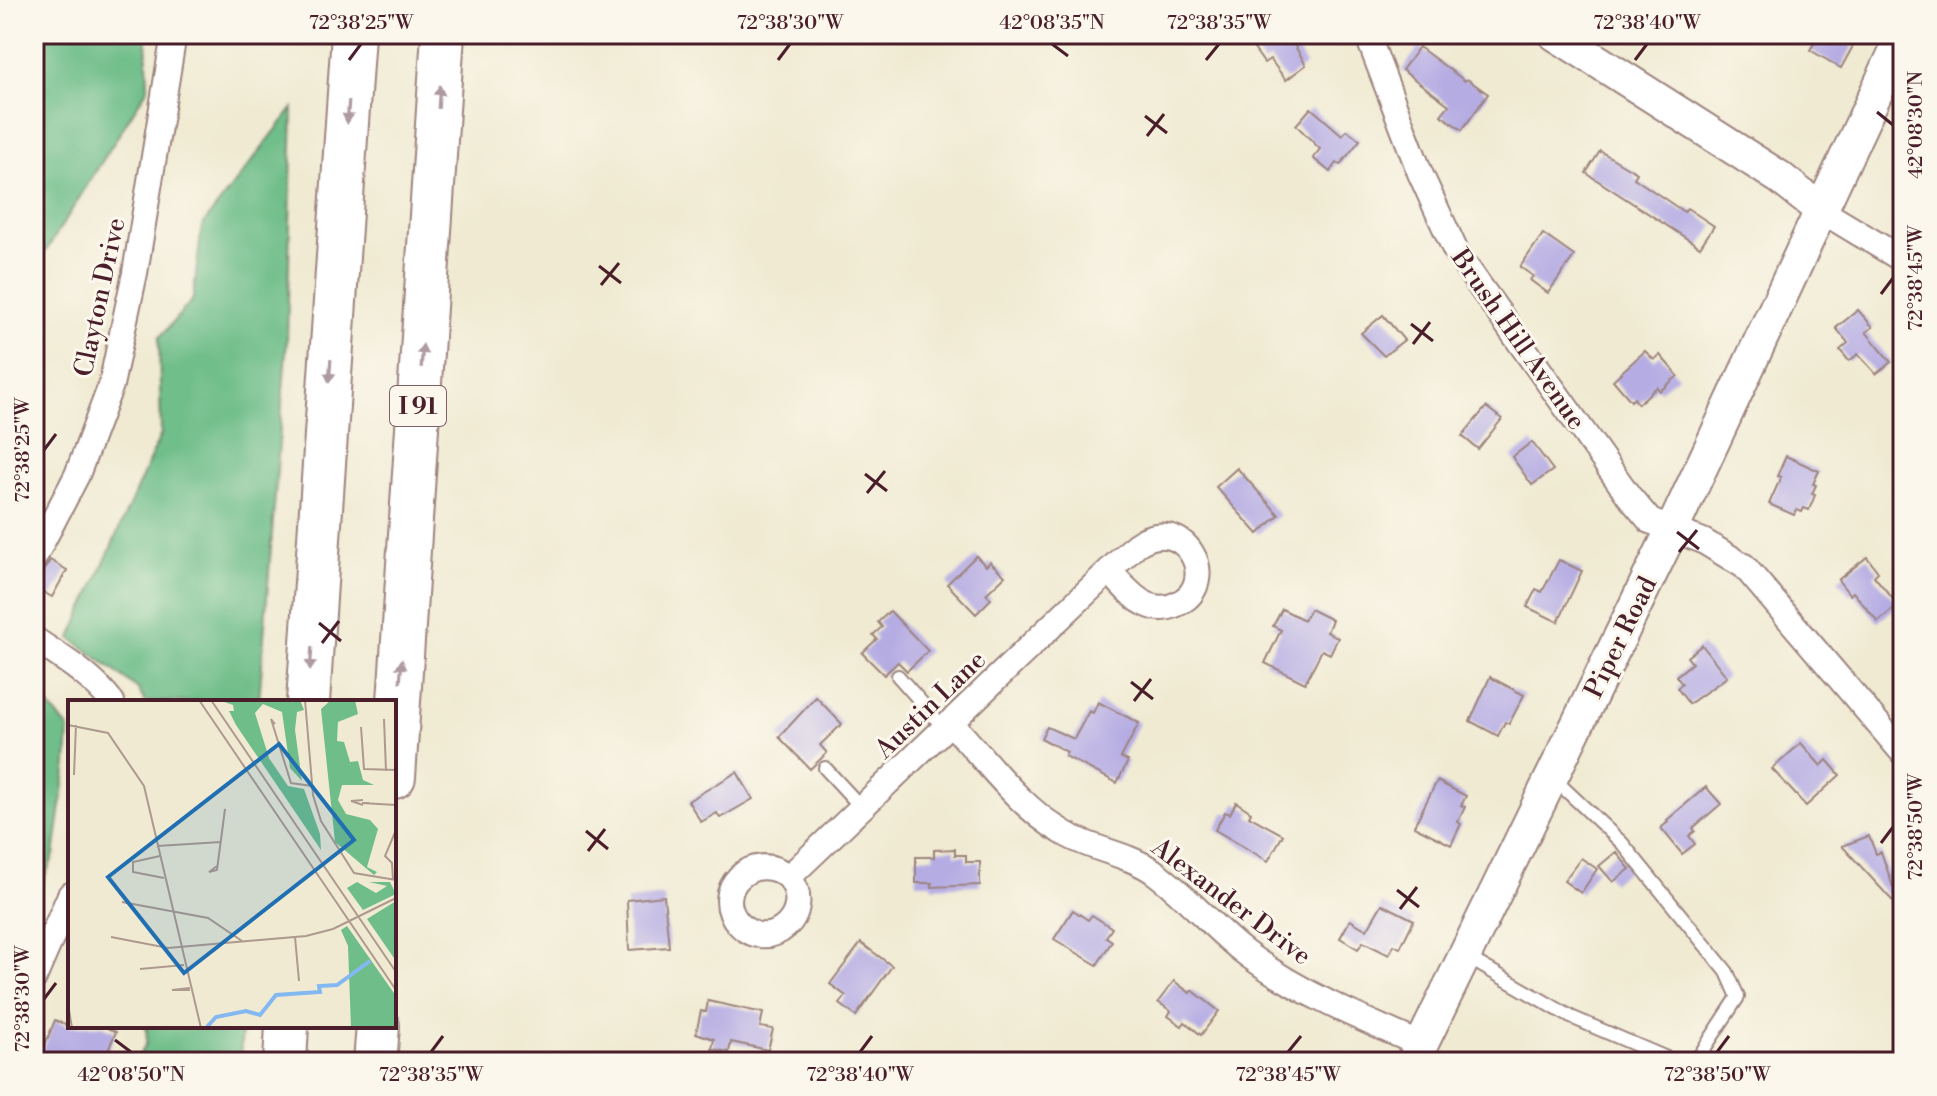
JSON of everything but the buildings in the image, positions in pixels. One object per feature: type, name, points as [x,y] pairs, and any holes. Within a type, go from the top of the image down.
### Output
[{"type":"highway","points":[[308,700],[353,34]]},
{"type":"highway","name":"I 91","points":[[396,747],[443,34]]},
{"type":"highway","points":[[285,1062],[287,1028]]},
{"type":"highway","points":[[375,1062],[378,1028]]},
{"type":"street","name":"Clayton Drive","points":[[34,558],[77,475],[111,385],[135,273],[174,34]]},
{"type":"street","name":"Brush Hill Avenue","points":[[1367,34],[1420,173],[1457,254],[1629,496],[1650,521],[1703,541],[1744,566],[1903,753]]},
{"type":"street","points":[[1555,34],[1779,177],[1822,211],[1903,260]]},
{"type":"street","name":"Piper Road","points":[[1418,1054],[1900,50]]},
{"type":"street","name":"Austin Lane","points":[[789,877],[1109,571]]},
{"type":"street","points":[[34,639],[76,667],[110,700]]},
{"type":"street","name":"Alexander Drive","points":[[948,726],[1022,800],[1061,832],[1151,870],[1265,967],[1418,1054]]},
{"type":"street","points":[[34,978],[68,900]]},
{"type":"lane","points":[[898,676],[948,726]]},
{"type":"lane","points":[[825,768],[862,808]]},
{"type":"lane","points":[[1552,777],[1622,843],[1727,972],[1738,997],[1696,1061],[1691,1062]]},
{"type":"lane","points":[[1465,956],[1571,1017],[1676,1062]]},
{"type":"green space","points":[[34,34],[146,34],[148,88],[34,270]]},
{"type":"green space","points":[[293,108],[287,339],[259,700],[144,700],[138,689],[71,638],[161,434],[159,338],[193,299],[202,226]]},
{"type":"green space","points":[[40,696],[68,728],[68,746],[54,855],[34,903],[34,711]]},
{"type":"green space","points":[[146,1028],[242,1028],[240,1062],[136,1062],[147,1042]]}]
